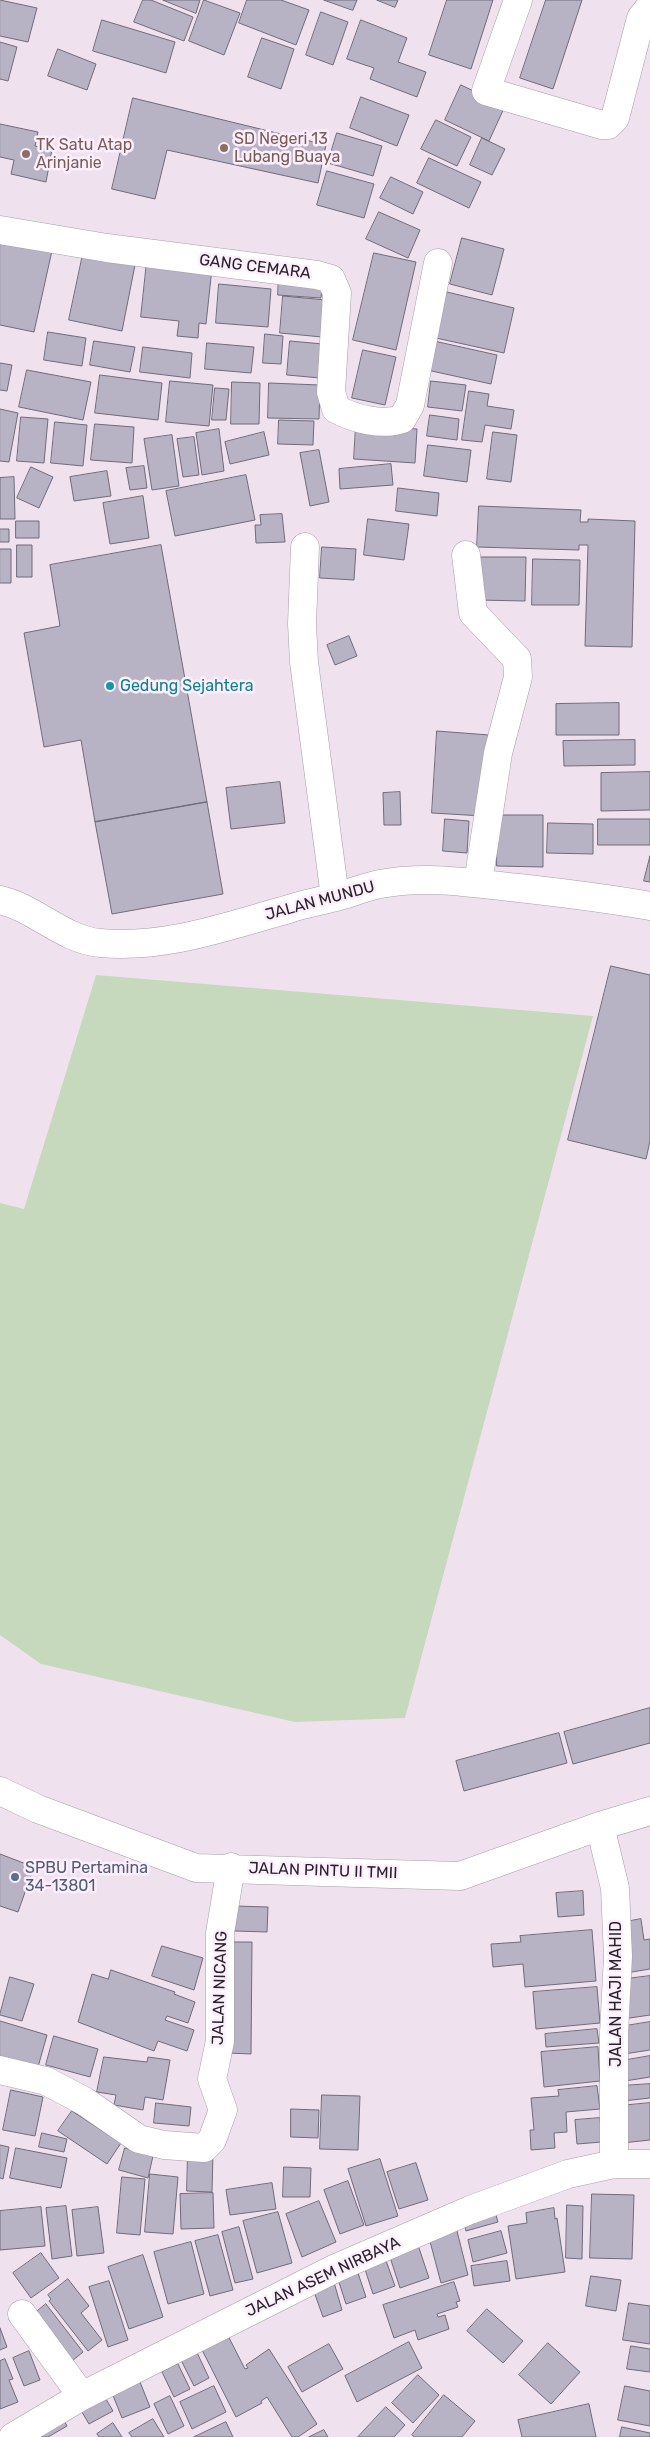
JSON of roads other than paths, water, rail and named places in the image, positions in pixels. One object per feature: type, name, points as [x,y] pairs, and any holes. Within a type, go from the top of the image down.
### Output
[{"type":"street","points":[[518,0],[486,91],[602,125],[608,125],[615,118],[641,18],[650,7]]},
{"type":"street","name":"GANG CEMARA","points":[[0,230],[107,248],[317,275],[331,279],[337,293],[331,392],[336,409],[347,414],[389,423],[402,419],[410,405],[438,263]]},
{"type":"street","points":[[305,548],[302,624],[304,662],[335,898]]},
{"type":"street","points":[[466,555],[473,613],[517,659],[519,666],[518,677],[498,753],[478,883]]},
{"type":"street","name":"JALAN MUNDU","points":[[0,900],[19,906],[85,940],[99,943],[138,944],[178,939],[232,927],[378,885],[409,880],[444,880],[478,883],[606,898],[650,906]]},
{"type":"street","name":"JALAN PINTU II TMII","points":[[0,1791],[38,1809],[196,1868],[460,1876],[650,1810]]},
{"type":"street","name":"JALAN HAJI MAHID","points":[[600,1826],[615,1888],[618,1946],[614,2033],[614,2164]]},
{"type":"street","name":"JALAN NICANG","points":[[0,2070],[46,2081],[84,2101],[139,2139],[164,2145],[204,2148],[212,2140],[223,2110],[212,2079],[220,2041],[220,1933],[231,1868]]},
{"type":"street","name":"JALAN ASEM NIRBAYA","points":[[14,2437],[82,2396],[336,2268],[470,2210],[568,2174],[614,2164],[650,2164]]},
{"type":"street","points":[[22,2314],[82,2396]]},
{"type":"place","name":"SD Negeri 13 Lubang Buaya","points":[[224,148]]},
{"type":"place","name":"TK Satu Atap Arinjanie","points":[[26,154]]},
{"type":"place","name":"Gedung Sejahtera","points":[[110,686]]},
{"type":"place","name":"SPBU Pertamina 34-13801","points":[[15,1877]]}]
